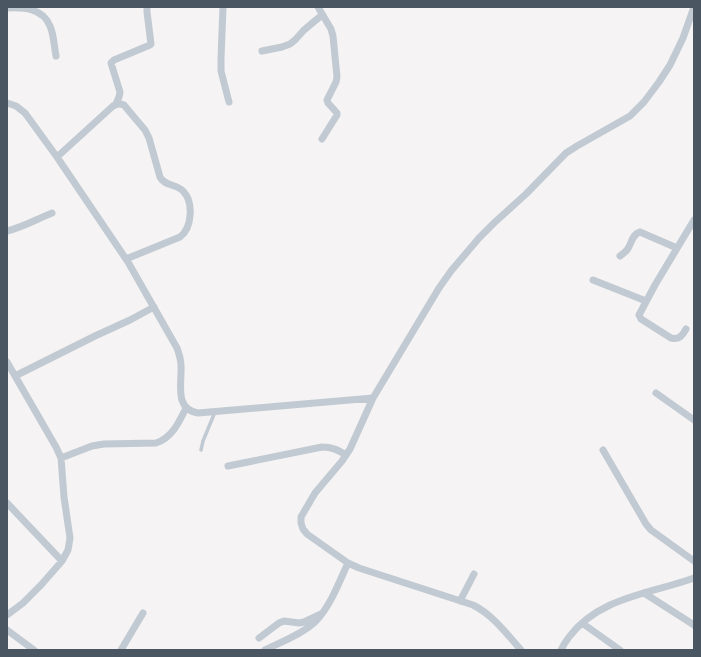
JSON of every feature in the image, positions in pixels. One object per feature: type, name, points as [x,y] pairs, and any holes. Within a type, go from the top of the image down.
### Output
[{"type":"street","points":[[57,157],[116,104],[120,92],[112,64],[114,60],[151,44],[147,7]]},
{"type":"street","points":[[223,7],[221,71],[229,102]]},
{"type":"street","points":[[318,7],[331,29],[333,36],[337,77],[327,100],[337,113],[337,116],[322,139]]},
{"type":"street","points":[[521,650],[499,625],[483,610],[473,605],[359,568],[348,563],[307,534],[303,529],[301,517],[315,493],[350,449],[373,398],[439,288],[451,271],[495,222],[526,194],[566,153],[630,116],[644,102],[670,65],[683,38],[694,7]]},
{"type":"street","points":[[7,8],[27,8],[43,16],[50,25],[56,56]]},
{"type":"street","points":[[262,51],[290,44],[322,15]]},
{"type":"street","points":[[7,103],[16,106],[25,113],[57,157],[126,259],[177,348],[181,366],[182,402],[190,412],[215,412],[373,398]]},
{"type":"street","points":[[116,104],[124,105],[144,130],[149,138],[160,177],[164,182],[176,186],[184,192],[188,200],[190,211],[190,220],[184,234],[126,259]]},
{"type":"street","points":[[7,231],[26,225],[52,213]]},
{"type":"street","points":[[686,329],[679,338],[671,338],[641,319],[639,315],[694,220]]},
{"type":"street","points":[[620,256],[626,251],[634,236],[638,232],[677,248]]},
{"type":"street","points":[[593,280],[646,301]]},
{"type":"street","points":[[15,376],[154,307]]},
{"type":"street","points":[[7,362],[61,458],[64,497],[70,538],[68,550],[62,561],[42,585],[23,603],[7,615]]},
{"type":"street","points":[[656,393],[694,420]]},
{"type":"street","points":[[61,458],[92,446],[162,441],[175,428],[186,408]]},
{"type":"street","points":[[228,466],[322,447],[330,447],[346,455]]},
{"type":"street","points":[[603,450],[646,524],[651,530],[694,561]]},
{"type":"street","points":[[7,503],[62,561]]},
{"type":"street","points":[[265,650],[308,627],[316,621],[323,613],[333,595],[348,563]]},
{"type":"street","points":[[460,601],[474,574]]},
{"type":"street","points":[[561,650],[568,637],[592,614],[626,598],[694,578]]},
{"type":"street","points":[[644,592],[694,625]]},
{"type":"street","points":[[121,650],[143,613]]},
{"type":"street","points":[[259,638],[284,621],[299,623],[304,622],[323,613]]},
{"type":"street","points":[[582,623],[620,650]]},
{"type":"street","points":[[7,630],[34,650]]},
{"type":"lane","points":[[201,450],[203,441],[215,412]]}]
